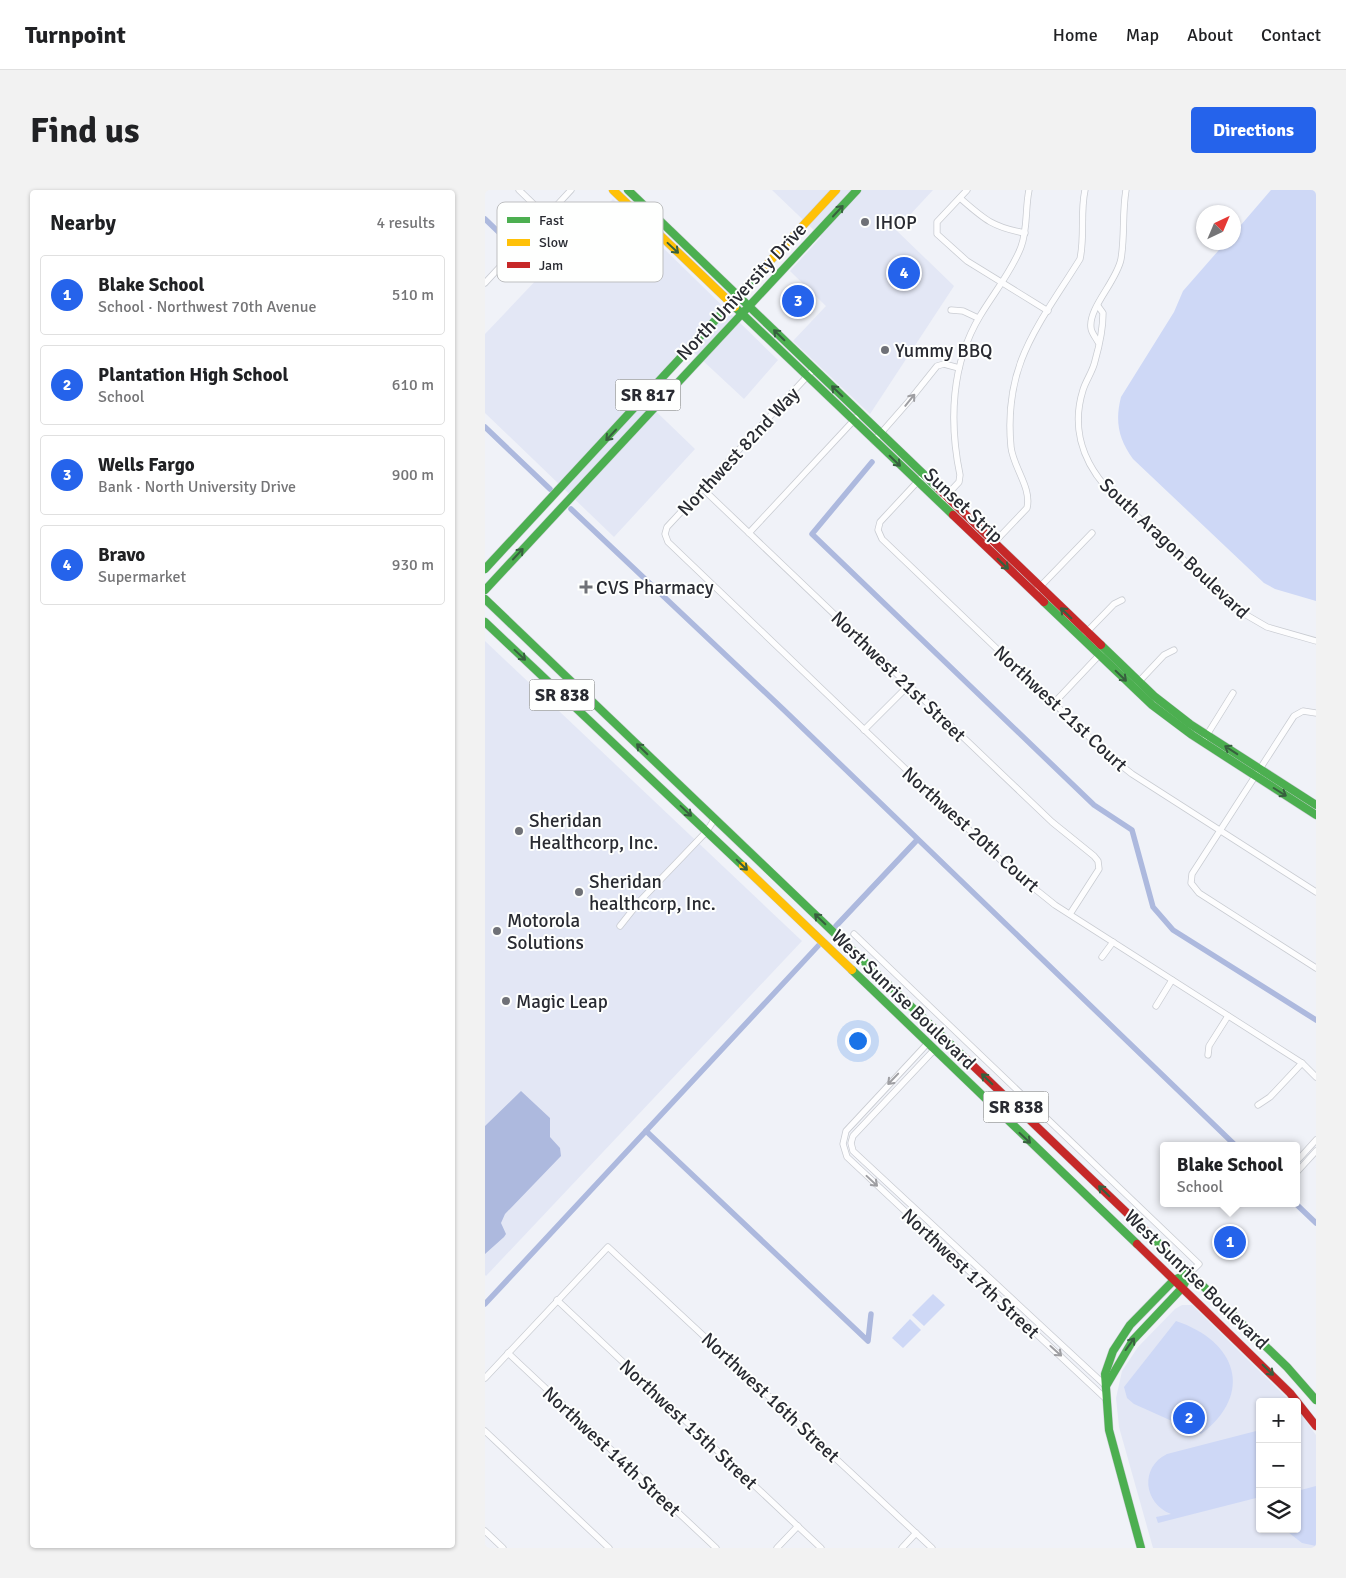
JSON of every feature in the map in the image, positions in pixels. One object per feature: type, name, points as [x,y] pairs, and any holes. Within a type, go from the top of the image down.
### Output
[{"type":"main road","name":"Sunset Strip","points":[[613,190],[626,202]]},
{"type":"main road","name":"Sunset Strip","points":[[628,190],[641,202]]},
{"type":"main road","name":"North University Drive","points":[[485,569],[836,190]]},
{"type":"main road","name":"North University Drive","points":[[485,590],[856,191]]},
{"type":"main road","name":"Sunset Strip","points":[[663,223],[881,433],[991,546],[1136,685],[1256,777],[1316,815]]},
{"type":"main road","name":"Sunset Strip","points":[[663,238],[939,504],[991,546]]},
{"type":"main road","name":"West Sunrise Boulevard","points":[[485,599],[1190,1273],[1287,1368],[1316,1400]]},
{"type":"main road","name":"West Sunrise Boulevard","points":[[485,622],[707,831],[1277,1378],[1316,1426]]},
{"type":"main road","name":"Sunset Strip","points":[[1205,738],[1260,769],[1316,805]]},
{"type":"main road","points":[[914,1031],[939,1034]]},
{"type":"main road","points":[[1141,1548],[1109,1430],[1105,1398],[1105,1374],[1113,1350],[1123,1333],[1174,1280],[1190,1273]]},
{"type":"main road","points":[[1105,1386],[1133,1340],[1183,1288],[1190,1273]]},
{"type":"street","points":[[519,190],[531,202]]},
{"type":"street","points":[[560,202],[571,190]]},
{"type":"street","points":[[967,190],[937,222],[937,234],[967,261],[1048,311]]},
{"type":"street","points":[[939,504],[959,482],[960,475],[953,421],[959,368],[978,318],[1021,248],[1025,233],[1029,190]]},
{"type":"street","points":[[991,546],[1027,508],[1029,501],[1011,450],[1009,426],[1011,393],[1019,362],[1080,259],[1083,246],[1082,204],[1085,190]]},
{"type":"street","points":[[1098,342],[1091,326],[1093,311],[1098,306],[1116,275],[1121,262],[1123,207],[1126,190]]},
{"type":"street","points":[[960,198],[980,216],[1000,228],[1025,233]]},
{"type":"street","points":[[486,281],[497,269]]},
{"type":"street","points":[[1091,326],[1103,325],[1103,312],[1098,306]]},
{"type":"street","points":[[951,310],[963,311],[978,318]]},
{"type":"street","name":"South Aragon Boulevard","points":[[1103,325],[1095,362],[1083,390],[1079,412],[1083,452],[1094,473],[1105,486],[1237,609],[1267,627],[1316,640]]},
{"type":"street","points":[[874,441],[937,366],[944,364],[959,368]]},
{"type":"street","name":"Northwest 82nd Way","points":[[665,534],[667,527],[814,369]]},
{"type":"street","points":[[749,533],[860,413]]},
{"type":"street","points":[[917,482],[923,475]]},
{"type":"street","name":"Northwest 21st Court","points":[[917,482],[880,522],[878,530],[882,539],[1108,755],[1126,769],[1316,892]]},
{"type":"street","name":"Northwest 21st Street","points":[[703,489],[1052,822],[1098,861],[1099,869],[1070,914]]},
{"type":"street","points":[[1037,590],[1093,533]]},
{"type":"street","name":"Northwest 20th Court","points":[[665,534],[668,542],[1009,868],[1070,914],[1301,1063],[1316,1076]]},
{"type":"street","points":[[1084,635],[1114,604],[1122,600]]},
{"type":"street","points":[[1136,685],[1164,655],[1174,650]]},
{"type":"street","points":[[1054,703],[1102,652]]},
{"type":"street","points":[[864,730],[909,686]]},
{"type":"street","points":[[1205,738],[1233,693]]},
{"type":"street","points":[[1316,713],[1303,711],[1294,716],[1192,874],[1191,882],[1199,893],[1316,968]]},
{"type":"street","points":[[620,926],[639,902],[707,831],[715,818]]},
{"type":"street","points":[[854,934],[1199,1264],[1190,1273]]},
{"type":"street","points":[[1102,957],[1113,942]]},
{"type":"street","points":[[1156,1006],[1172,980]]},
{"type":"street","points":[[1208,1055],[1209,1046],[1228,1016]]},
{"type":"street","points":[[939,1034],[951,1027]]},
{"type":"street","name":"Northwest 17th Street","points":[[927,1044],[846,1131],[843,1144],[847,1157],[1105,1398]]},
{"type":"street","name":"Northwest 17th Street","points":[[934,1050],[853,1136],[851,1143],[853,1151],[1105,1386]]},
{"type":"street","points":[[1258,1105],[1270,1097],[1301,1063]]},
{"type":"street","points":[[1300,1158],[1316,1140]]},
{"type":"street","points":[[1300,1169],[1316,1151]]},
{"type":"street","points":[[1305,1152],[1316,1164]]},
{"type":"street","name":"Northwest 16th Street","points":[[557,1300],[608,1247],[932,1548]]},
{"type":"street","points":[[485,1378],[557,1300]]},
{"type":"street","name":"Northwest 15th Street","points":[[557,1300],[821,1548]]},
{"type":"street","name":"Northwest 14th Street","points":[[508,1353],[716,1548]]},
{"type":"street","points":[[485,1431],[609,1548]]},
{"type":"street","points":[[777,1548],[798,1526]]},
{"type":"street","points":[[485,1531],[503,1548]]},
{"type":"street","points":[[902,1548],[916,1533]]},
{"type":"shaded area","points":[[772,190],[933,190],[896,230],[954,286],[870,414],[793,341],[826,306],[790,271],[821,237]]},
{"type":"shaded area","points":[[1271,190],[1316,190],[1316,601],[1275,589],[1264,583],[1133,459],[1124,444],[1119,429],[1118,414],[1121,397],[1174,312],[1183,291],[1219,250],[1241,250],[1241,225]]},
{"type":"shaded area","points":[[663,248],[778,360],[744,399],[686,345],[640,396],[695,449],[614,537],[485,413],[485,334],[534,282],[663,282]]},
{"type":"shaded area","points":[[485,641],[802,941],[486,1276],[485,1275]]},
{"type":"shaded area","points":[[521,1091],[550,1118],[550,1137],[560,1148],[561,1156],[505,1214],[501,1223],[506,1234],[485,1254],[485,1126]]},
{"type":"shaded area","points":[[933,1294],[945,1305],[924,1326],[912,1315]]},
{"type":"shaded area","points":[[1182,1305],[1192,1305],[1287,1398],[1256,1398],[1256,1533],[1301,1533],[1301,1414],[1316,1435],[1316,1548],[1153,1548],[1119,1427],[1116,1398],[1122,1371],[1138,1347],[1175,1309]]},
{"type":"shaded area","points":[[910,1319],[921,1330],[903,1348],[892,1338]]},
{"type":"shaded area","points":[[1176,1321],[1197,1330],[1213,1341],[1225,1355],[1231,1370],[1233,1386],[1228,1402],[1218,1418],[1201,1434],[1134,1404],[1127,1398],[1124,1387]]},
{"type":"shaded area","points":[[1256,1431],[1256,1498],[1158,1523],[1156,1517],[1171,1514],[1162,1509],[1150,1494],[1149,1476],[1152,1467],[1167,1454]]},
{"type":"shaded area","points":[[1316,1486],[1316,1546],[1302,1543],[1289,1533],[1301,1533],[1301,1490]]},
{"type":"waterway","points":[[485,219],[497,230]]},
{"type":"waterway","points":[[485,427],[550,489]]},
{"type":"waterway","points":[[872,462],[812,534],[1094,805],[1132,830],[1153,907],[1173,930],[1316,1020]]},
{"type":"waterway","points":[[571,509],[785,711],[1232,1142]]},
{"type":"waterway","points":[[836,926],[917,840]]},
{"type":"waterway","points":[[485,1304],[818,946]]},
{"type":"waterway","points":[[646,1131],[868,1341],[871,1314]]},
{"type":"waterway","points":[[1299,1207],[1316,1223]]},
{"type":"traffic: fast","points":[[628,190],[640,202]]},
{"type":"traffic: fast","points":[[485,590],[857,190]]},
{"type":"traffic: fast","points":[[663,224],[939,489]]},
{"type":"traffic: fast","points":[[485,569],[758,274]]},
{"type":"traffic: fast","points":[[735,307],[953,515]]},
{"type":"traffic: fast","points":[[485,599],[965,1058]]},
{"type":"traffic: fast","points":[[1044,602],[1152,705],[1192,735],[1316,815]]},
{"type":"traffic: fast","points":[[485,622],[743,866]]},
{"type":"traffic: fast","points":[[1101,645],[1154,696],[1190,724],[1316,805]]},
{"type":"traffic: fast","points":[[852,970],[1137,1244]]},
{"type":"traffic: fast","points":[[1150,1235],[1287,1367],[1316,1400]]},
{"type":"traffic: fast","points":[[1106,1386],[1133,1340],[1182,1288],[1190,1273]]},
{"type":"traffic: fast","points":[[1141,1548],[1109,1430],[1105,1374],[1113,1351],[1130,1325],[1174,1280],[1190,1273]]},
{"type":"traffic: slow","points":[[613,190],[626,202]]},
{"type":"traffic: slow","points":[[758,274],[836,190]]},
{"type":"traffic: slow","points":[[663,238],[735,307]]},
{"type":"traffic: slow","points":[[743,866],[852,970]]},
{"type":"traffic: jam","points":[[939,489],[1101,645]]},
{"type":"traffic: jam","points":[[953,515],[1044,602]]},
{"type":"traffic: jam","points":[[965,1058],[1150,1235]]},
{"type":"traffic: jam","points":[[1137,1244],[1290,1393],[1316,1426]]},
{"type":"place","name":"IHOP","points":[[865,222]]},
{"type":"place","name":"Bravo","points":[[904,273]]},
{"type":"place","name":"Wells Fargo","points":[[798,301]]},
{"type":"place","name":"Yummy BBQ","points":[[885,350]]},
{"type":"place","name":"CVS Pharmacy","points":[[586,587]]},
{"type":"place","name":"Sheridan Healthcorp, Inc.","points":[[519,831]]},
{"type":"place","name":"Sheridan healthcorp, Inc.","points":[[579,892]]},
{"type":"place","name":"Motorola Solutions","points":[[497,931]]},
{"type":"place","name":"Magic Leap","points":[[506,1001]]},
{"type":"place","name":"Blake School","points":[[1230,1242]]},
{"type":"place","name":"Plantation High School","points":[[1189,1418]]}]
